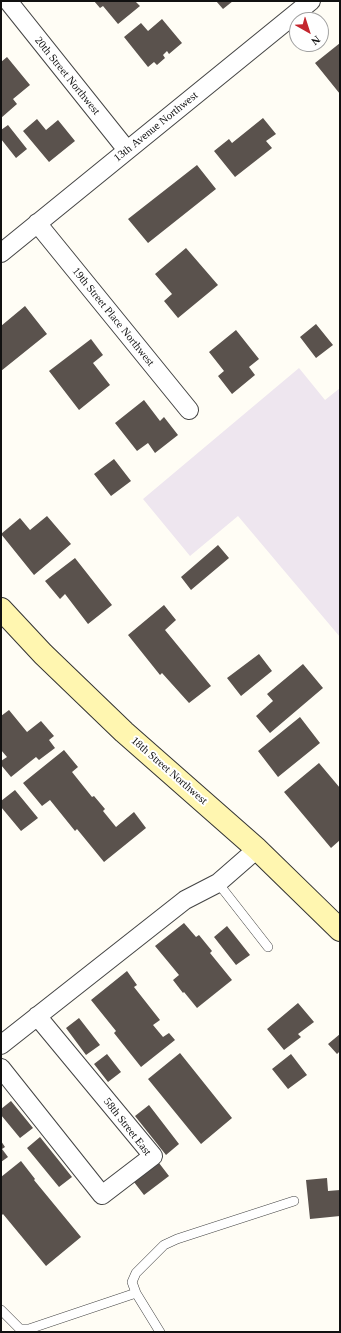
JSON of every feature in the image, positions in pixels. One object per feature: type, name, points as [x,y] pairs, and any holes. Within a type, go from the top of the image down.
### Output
[{"type":"street","name":"20th Street Northwest","points":[[8,1],[127,150]]},
{"type":"street","name":"13th Avenue Northwest","points":[[1,253],[311,1]]},
{"type":"street","name":"19th Street Place Northwest","points":[[37,223],[189,410]]},
{"type":"street","name":"18th Street Northwest","points":[[1,609],[43,654],[124,732],[257,849],[340,930]]},
{"type":"street","points":[[1,1045],[185,900],[218,883],[257,849]]},
{"type":"street","name":"58th Street East","points":[[1,1068],[102,1195],[153,1156],[38,1016]]},
{"type":"lane","points":[[218,883],[268,947]]},
{"type":"lane","points":[[160,1332],[136,1293],[132,1282],[136,1273],[164,1245],[177,1239],[294,1201]]},
{"type":"lane","points":[[1,1310],[20,1329],[29,1329],[136,1293]]},
{"type":"shaded area","points":[[299,368],[325,400],[340,388],[340,637],[238,516],[190,556],[143,499]]},
{"type":"building","points":[[94,1],[135,1],[140,6],[118,24],[103,6],[100,8]]},
{"type":"building","points":[[216,1],[233,1],[223,9]]},
{"type":"building","points":[[162,19],[182,43],[169,54],[167,51],[163,55],[165,58],[157,65],[154,62],[148,67],[124,37],[141,23],[148,31]]},
{"type":"building","points":[[340,43],[340,94],[315,63]]},
{"type":"building","points":[[7,57],[30,85],[13,99],[17,104],[1,118],[1,62]]},
{"type":"building","points":[[263,118],[276,134],[266,141],[272,148],[235,177],[214,151],[229,139],[232,143]]},
{"type":"building","points":[[37,119],[46,130],[58,120],[75,141],[49,162],[23,131]]},
{"type":"building","points":[[8,125],[27,149],[16,158],[1,139],[1,130]]},
{"type":"building","points":[[197,165],[216,189],[148,243],[128,219]]},
{"type":"building","points":[[186,248],[218,285],[178,318],[164,301],[172,294],[155,274]]},
{"type":"building","points":[[25,306],[47,334],[1,371],[1,326]]},
{"type":"building","points":[[316,324],[333,345],[316,358],[300,337]]},
{"type":"building","points":[[236,330],[259,359],[249,367],[255,375],[232,394],[218,376],[224,371],[209,352]]},
{"type":"building","points":[[91,339],[103,355],[93,363],[110,385],[79,410],[49,371]]},
{"type":"building","points":[[144,400],[160,421],[164,417],[178,435],[155,453],[148,443],[137,451],[115,423]]},
{"type":"building","points":[[114,459],[131,481],[111,496],[94,474]]},
{"type":"building","points":[[47,516],[71,544],[34,575],[1,534],[20,518],[30,530]]},
{"type":"building","points":[[218,545],[229,558],[191,590],[181,577]]},
{"type":"building","points":[[75,558],[112,605],[88,624],[65,594],[60,599],[45,581]]},
{"type":"building","points":[[164,605],[176,620],[165,630],[211,686],[189,703],[162,673],[160,675],[128,635]]},
{"type":"building","points":[[259,654],[272,671],[241,696],[227,678]]},
{"type":"building","points":[[303,664],[323,688],[270,733],[256,716],[273,701],[267,694]]},
{"type":"building","points":[[9,710],[27,732],[41,721],[54,736],[49,740],[55,748],[39,760],[36,757],[11,777],[1,765],[1,761],[7,757],[1,750],[1,716]]},
{"type":"building","points":[[300,717],[320,743],[278,777],[258,751]]},
{"type":"building","points":[[64,750],[78,767],[72,772],[92,797],[94,796],[105,809],[103,811],[116,827],[134,812],[146,828],[104,862],[77,829],[75,831],[50,800],[42,806],[23,783]]},
{"type":"building","points":[[319,763],[340,788],[340,840],[331,848],[284,792]]},
{"type":"building","points":[[15,790],[38,818],[21,831],[1,807],[1,801]]},
{"type":"building","points":[[184,923],[196,937],[199,935],[212,951],[210,953],[232,980],[197,1008],[173,980],[179,975],[155,946]]},
{"type":"building","points":[[227,926],[250,955],[236,965],[214,937]]},
{"type":"building","points":[[127,971],[137,985],[134,987],[160,1020],[153,1025],[163,1037],[169,1033],[175,1040],[141,1067],[114,1033],[116,1031],[91,1000]]},
{"type":"building","points":[[298,1003],[314,1022],[298,1034],[301,1037],[284,1050],[267,1029]]},
{"type":"building","points":[[79,1018],[100,1045],[86,1055],[66,1028]]},
{"type":"building","points":[[340,1034],[340,1051],[337,1054],[328,1044]]},
{"type":"building","points":[[180,1053],[232,1118],[201,1144],[148,1079]]},
{"type":"building","points":[[107,1054],[121,1072],[108,1082],[94,1064]]},
{"type":"building","points":[[291,1054],[307,1075],[288,1089],[272,1069]]},
{"type":"building","points":[[11,1101],[33,1128],[20,1138],[1,1115],[1,1109]]},
{"type":"building","points":[[149,1105],[179,1144],[166,1155],[135,1116]]},
{"type":"building","points":[[40,1137],[72,1177],[59,1187],[27,1148]]},
{"type":"building","points":[[1,1141],[5,1147],[2,1149],[8,1157],[1,1162]]},
{"type":"building","points":[[21,1161],[35,1179],[34,1180],[81,1237],[46,1266],[3,1214],[1,1216],[1,1177]]},
{"type":"building","points":[[159,1163],[169,1176],[144,1195],[134,1182]]},
{"type":"building","points":[[327,1178],[328,1191],[340,1190],[340,1216],[310,1219],[306,1180]]}]
